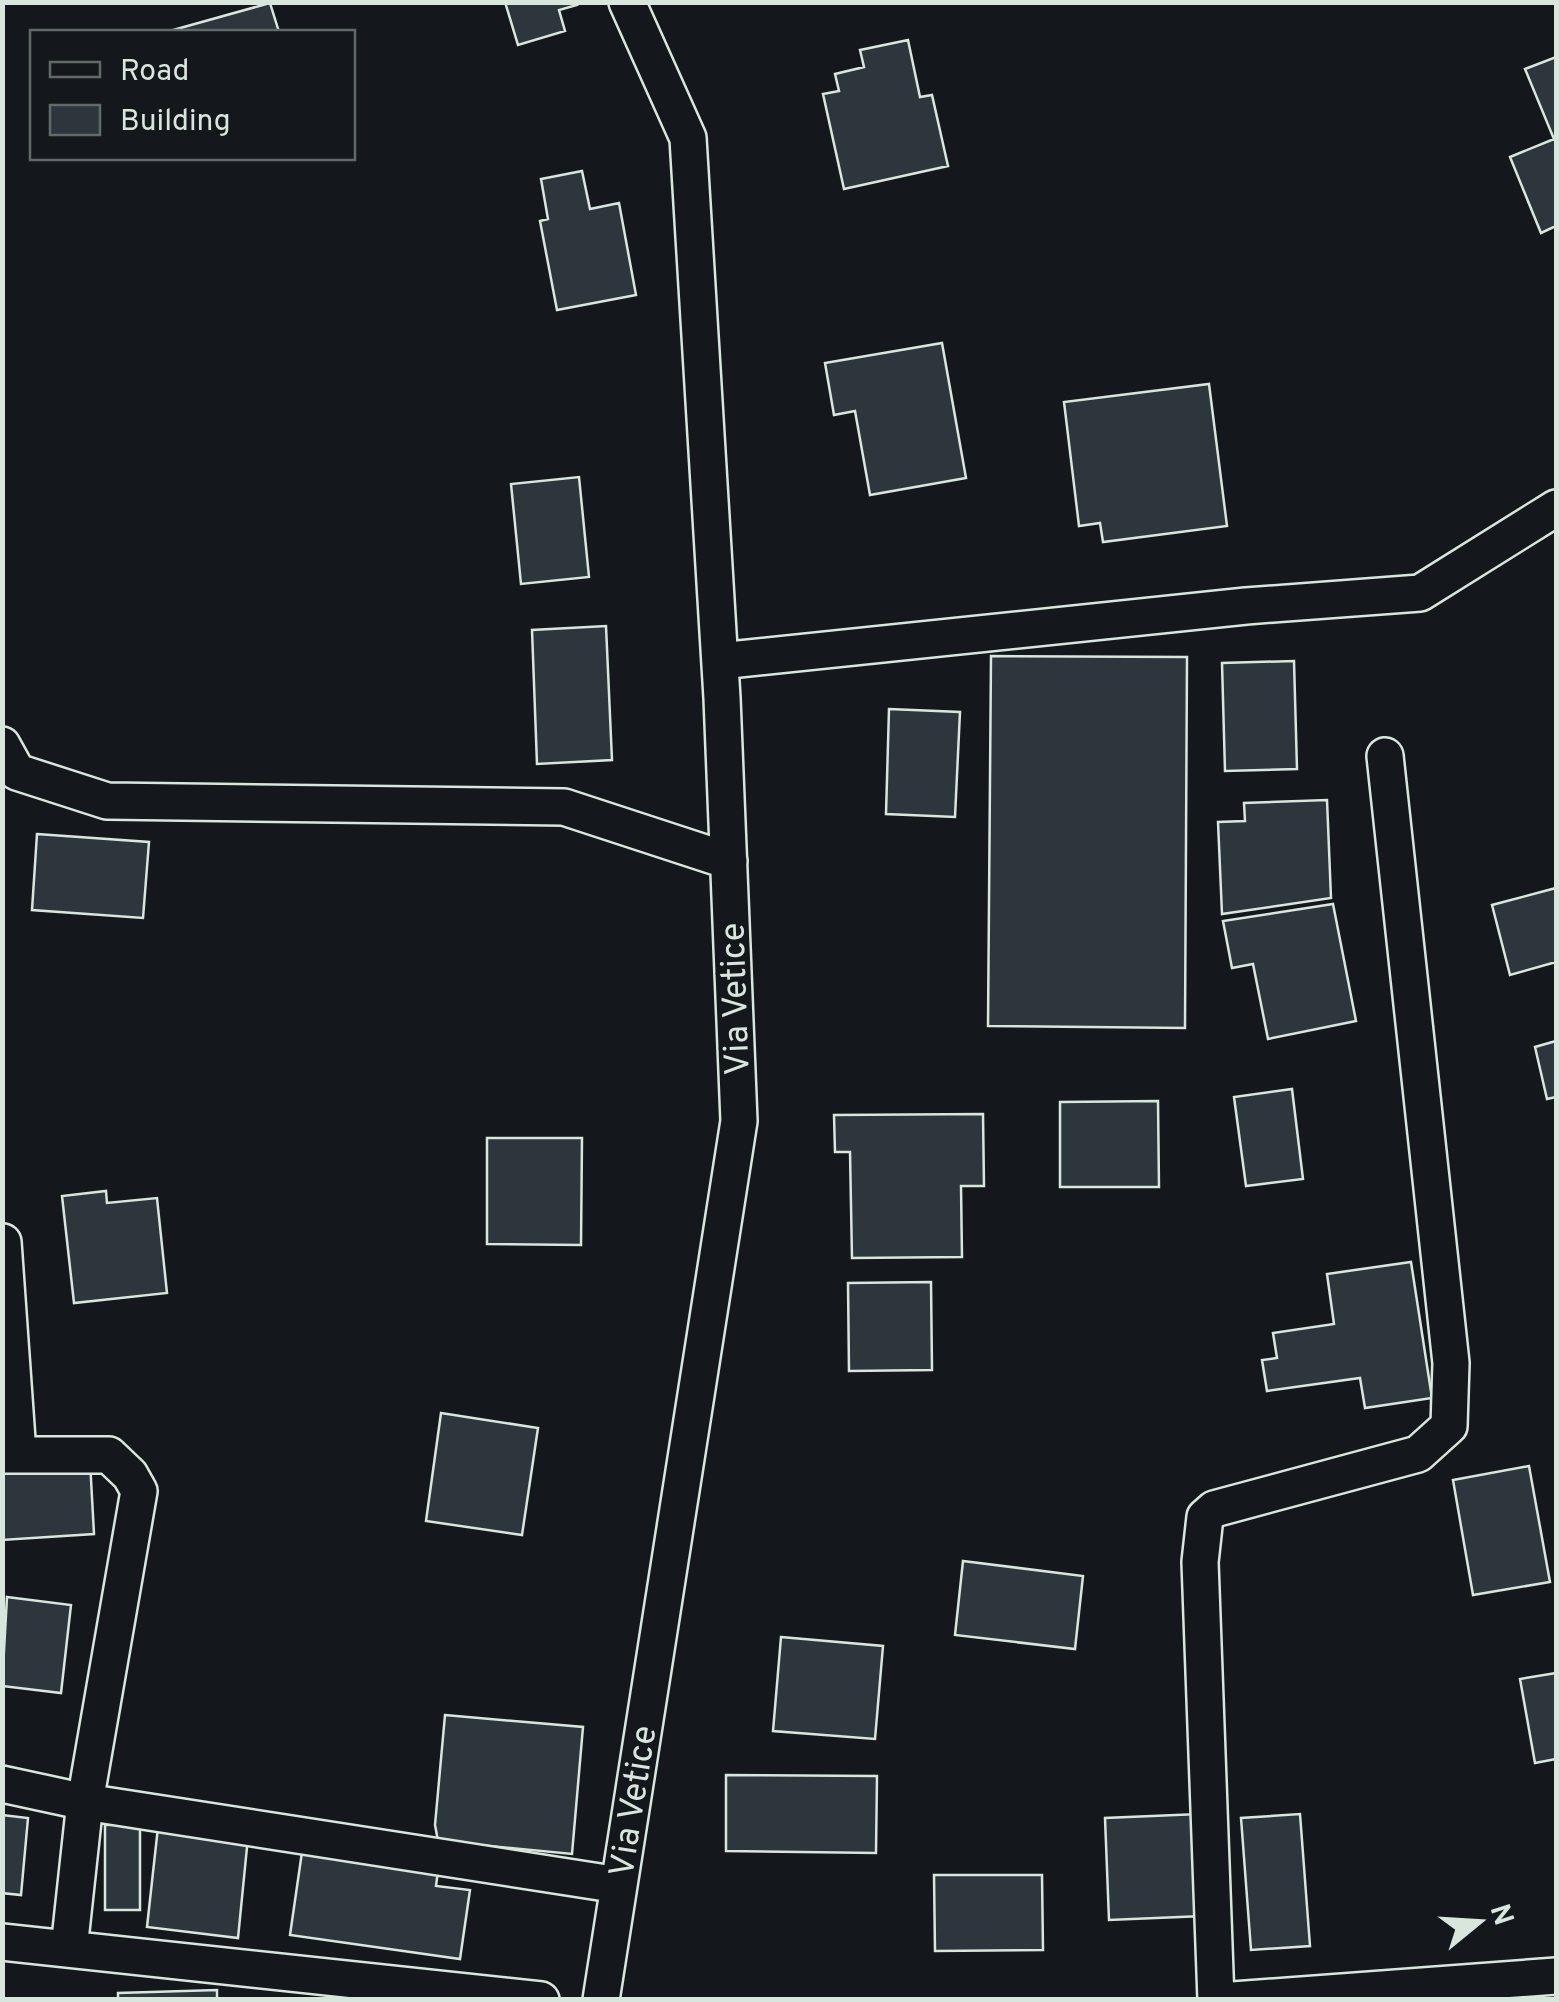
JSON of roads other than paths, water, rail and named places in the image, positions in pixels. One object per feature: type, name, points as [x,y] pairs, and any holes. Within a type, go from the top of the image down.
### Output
[{"type":"street","name":"Via Vetice","points":[[601,2000],[740,1121],[720,661],[688,138],[627,2]]},
{"type":"street","points":[[720,661],[1246,606],[1420,594],[1556,508]]},
{"type":"street","points":[[2,744],[17,772],[106,801],[564,807],[729,861]]},
{"type":"street","points":[[1216,2000],[1200,1562],[1205,1517],[1214,1509],[1418,1454],[1449,1426],[1451,1363],[1385,756]]},
{"type":"street","points":[[3,1242],[10,1455],[109,1455],[130,1475],[139,1491],[85,1802],[69,1950]]},
{"type":"street","points":[[2,1784],[85,1802],[619,1885]]},
{"type":"street","points":[[2,1942],[541,2000]]},
{"type":"street","points":[[1233,2000],[1556,1976]]}]
